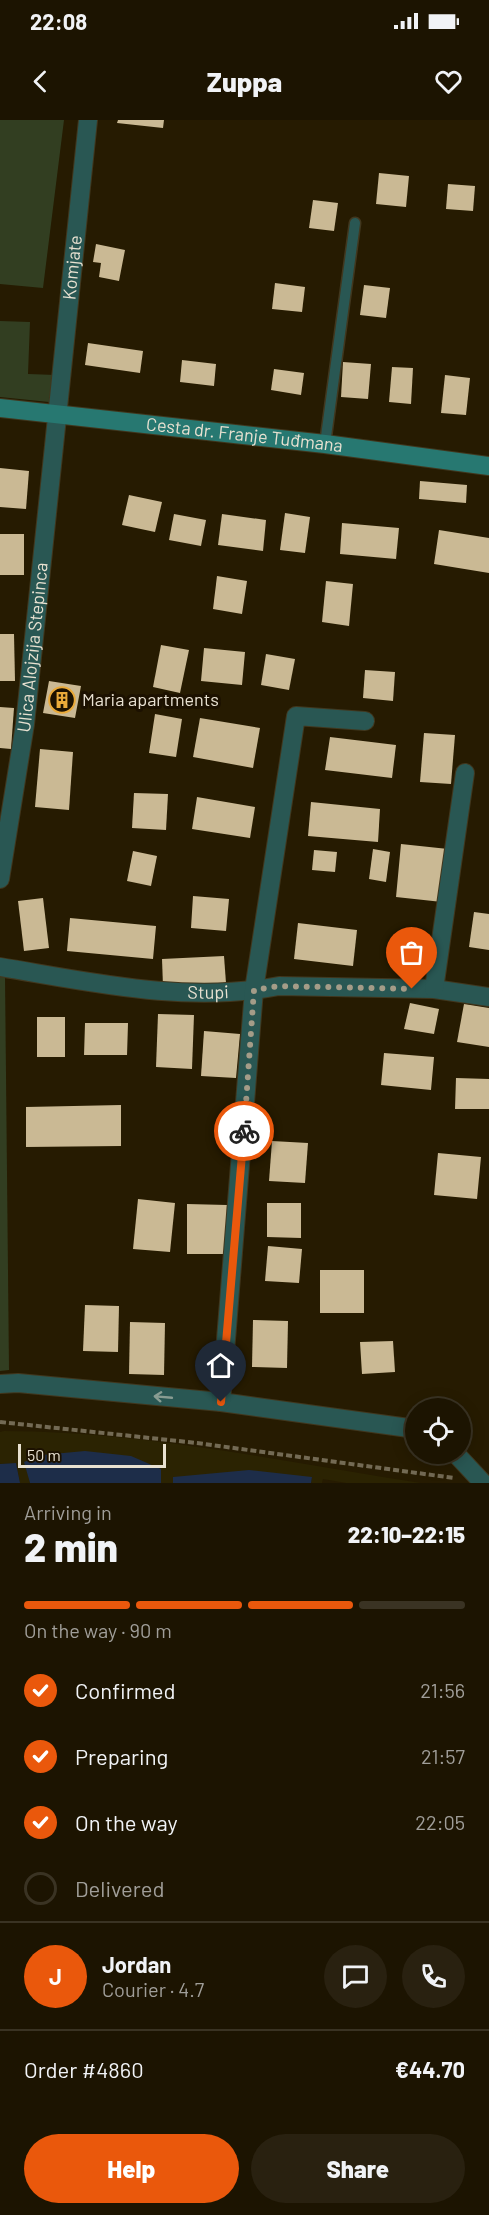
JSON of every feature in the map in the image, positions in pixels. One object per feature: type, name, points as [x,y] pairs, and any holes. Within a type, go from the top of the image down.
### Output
[{"type":"main road","name":"Cesta dr. Franje Tuđmana","points":[[0,408],[56,404],[489,466]]},
{"type":"street","name":"Komjate","points":[[56,404],[88,120]]},
{"type":"street","name":"Ulica Alojzija Stepinca","points":[[0,879],[25,724],[56,404]]},
{"type":"street","points":[[221,1402],[254,990],[296,716],[365,721]]},
{"type":"street","points":[[434,989],[465,773]]},
{"type":"street","name":"Stupi","points":[[0,967],[143,991],[254,990],[279,986],[434,989],[489,997]]},
{"type":"street","points":[[0,1384],[18,1383],[221,1402],[405,1427]]},
{"type":"street","points":[[465,1464],[482,1483]]},
{"type":"lane","points":[[326,444],[355,223]]},
{"type":"path","points":[[2,1424],[196,1443],[482,1483]]},
{"type":"green space","points":[[0,120],[64,120],[43,288],[0,284]]},
{"type":"green space","points":[[0,321],[30,322],[28,374],[56,375],[55,392],[49,402],[0,397]]},
{"type":"green space","points":[[0,976],[5,976],[9,1370],[0,1371]]},
{"type":"sand","points":[[0,1432],[55,1432],[160,1442],[421,1483],[346,1483],[323,1479],[322,1483],[311,1483],[312,1478],[173,1477],[173,1483],[161,1483],[161,1469],[25,1462],[30,1483],[20,1483],[16,1463],[0,1464]]},
{"type":"water","points":[[85,1451],[131,1456],[161,1469],[161,1483],[30,1483],[24,1462],[42,1455]]},
{"type":"water","points":[[16,1463],[20,1483],[0,1483],[0,1464]]},
{"type":"water","points":[[249,1470],[312,1477],[311,1483],[173,1483],[173,1477]]},
{"type":"building","points":[[118,120],[164,120],[163,128],[117,123]]},
{"type":"building","points":[[379,173],[409,176],[406,207],[376,204]]},
{"type":"building","points":[[448,184],[475,186],[473,211],[446,209]]},
{"type":"building","points":[[313,200],[338,203],[334,231],[309,228]]},
{"type":"building","points":[[96,244],[125,250],[119,281],[99,277],[101,263],[93,262]]},
{"type":"building","points":[[275,283],[305,287],[302,312],[272,309]]},
{"type":"building","points":[[364,285],[390,288],[386,318],[360,315]]},
{"type":"building","points":[[88,343],[143,351],[140,373],[85,365]]},
{"type":"building","points":[[182,360],[216,364],[214,386],[180,382]]},
{"type":"building","points":[[343,362],[371,364],[368,399],[341,397]]},
{"type":"building","points":[[392,367],[413,368],[411,404],[389,402]]},
{"type":"building","points":[[274,369],[304,373],[301,395],[271,390]]},
{"type":"building","points":[[445,375],[470,378],[466,415],[441,413]]},
{"type":"building","points":[[0,468],[29,471],[26,509],[0,507]]},
{"type":"building","points":[[420,481],[467,485],[466,503],[419,499]]},
{"type":"building","points":[[129,495],[162,502],[155,532],[122,525]]},
{"type":"building","points":[[285,513],[310,517],[305,553],[280,550]]},
{"type":"building","points":[[174,514],[206,520],[201,546],[169,540]]},
{"type":"building","points":[[222,514],[266,520],[263,551],[218,545]]},
{"type":"building","points":[[342,523],[399,528],[396,559],[340,554]]},
{"type":"building","points":[[439,530],[489,538],[489,573],[434,564]]},
{"type":"building","points":[[0,534],[24,534],[24,575],[0,575]]},
{"type":"building","points":[[217,576],[247,581],[242,614],[213,609]]},
{"type":"building","points":[[326,581],[353,584],[349,626],[322,622]]},
{"type":"building","points":[[0,634],[14,634],[15,681],[0,681]]},
{"type":"building","points":[[161,645],[189,650],[180,693],[153,687]]},
{"type":"building","points":[[204,648],[245,652],[242,685],[201,681]]},
{"type":"building","points":[[266,654],[295,659],[289,690],[261,685]]},
{"type":"building","points":[[365,670],[395,672],[393,701],[363,698]]},
{"type":"building","name":"Maria apartments","points":[[49,681],[81,686],[75,718],[43,713]]},
{"type":"building","points":[[0,707],[14,708],[11,749],[0,748]]},
{"type":"building","points":[[155,714],[182,719],[176,757],[149,753]]},
{"type":"building","points":[[200,718],[260,728],[253,768],[193,757]]},
{"type":"building","points":[[424,733],[455,735],[451,784],[420,782]]},
{"type":"building","points":[[330,737],[396,745],[392,778],[325,770]]},
{"type":"building","points":[[40,749],[73,752],[69,810],[35,807]]},
{"type":"building","points":[[134,793],[168,794],[166,830],[132,828]]},
{"type":"building","points":[[197,797],[255,807],[250,838],[192,829]]},
{"type":"building","points":[[311,802],[380,809],[378,842],[308,836]]},
{"type":"building","points":[[401,844],[448,849],[442,902],[396,897]]},
{"type":"building","points":[[373,849],[390,852],[386,882],[369,879]]},
{"type":"building","points":[[314,850],[337,852],[335,872],[312,870]]},
{"type":"building","points":[[133,851],[157,856],[151,886],[127,881]]},
{"type":"building","points":[[193,896],[229,899],[226,931],[191,928]]},
{"type":"building","points":[[43,898],[49,948],[24,951],[18,901]]},
{"type":"building","points":[[474,912],[489,914],[489,950],[469,947]]},
{"type":"building","points":[[70,918],[156,926],[153,959],[67,951]]},
{"type":"building","points":[[298,923],[357,930],[353,966],[294,959]]},
{"type":"building","points":[[224,956],[226,983],[163,986],[162,959]]},
{"type":"building","points":[[410,1003],[439,1009],[434,1034],[404,1029]]},
{"type":"building","points":[[464,1004],[489,1008],[489,1047],[457,1042]]},
{"type":"building","points":[[158,1014],[194,1015],[192,1069],[156,1067]]},
{"type":"building","points":[[37,1017],[65,1017],[65,1057],[37,1057]]},
{"type":"building","points":[[85,1023],[128,1023],[127,1055],[84,1055]]},
{"type":"building","points":[[204,1031],[240,1034],[236,1078],[201,1076]]},
{"type":"building","points":[[384,1053],[434,1057],[431,1090],[381,1085]]},
{"type":"building","points":[[456,1078],[489,1079],[489,1109],[455,1109]]},
{"type":"building","points":[[121,1105],[121,1146],[26,1147],[26,1107]]},
{"type":"building","points":[[272,1141],[308,1143],[305,1183],[269,1181]]},
{"type":"building","points":[[438,1153],[481,1157],[477,1199],[434,1195]]},
{"type":"building","points":[[138,1199],[175,1203],[170,1252],[133,1249]]},
{"type":"building","points":[[267,1203],[301,1203],[301,1238],[267,1237]]},
{"type":"building","points":[[187,1204],[227,1205],[226,1254],[187,1254]]},
{"type":"building","points":[[268,1246],[302,1249],[299,1283],[265,1281]]},
{"type":"building","points":[[320,1270],[364,1270],[364,1313],[320,1313]]},
{"type":"building","points":[[85,1305],[119,1306],[118,1352],[83,1351]]},
{"type":"building","points":[[253,1320],[288,1321],[287,1368],[252,1367]]},
{"type":"building","points":[[130,1322],[165,1323],[164,1375],[129,1374]]},
{"type":"building","points":[[393,1341],[395,1372],[362,1374],[360,1342]]},
{"type":"way so far","points":[[244,1131],[254,990],[279,986],[412,989]]},
{"type":"place","name":"Maria apartments","points":[[62,700]]},
{"type":"route","points":[[221,1402],[244,1131]]}]
